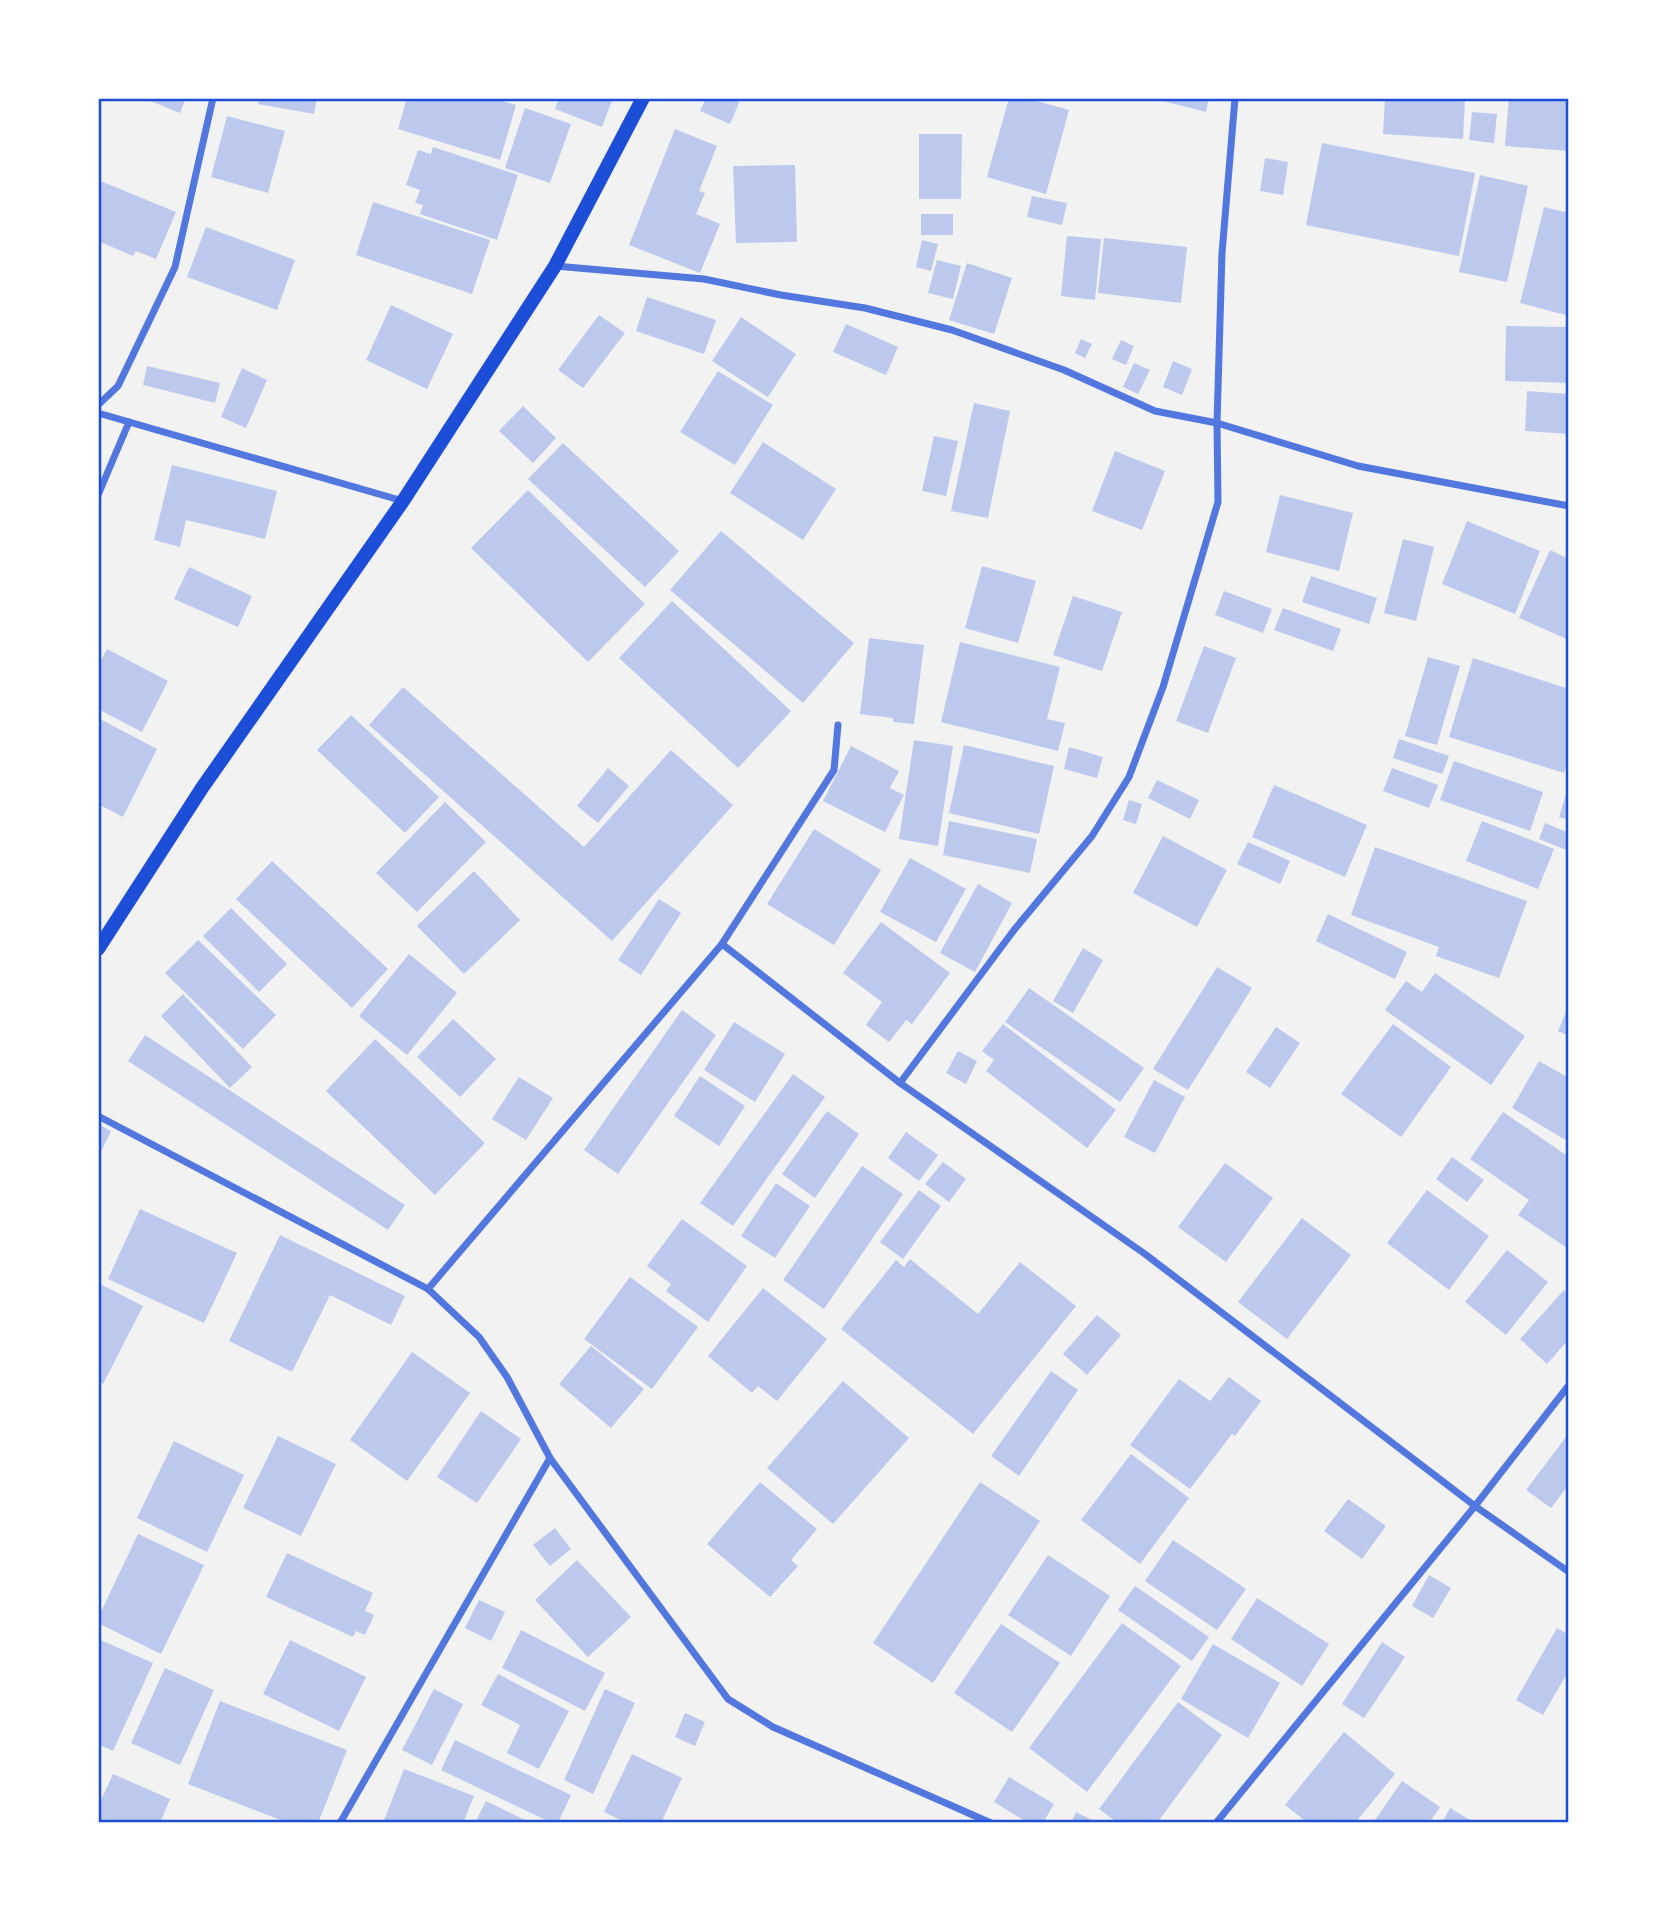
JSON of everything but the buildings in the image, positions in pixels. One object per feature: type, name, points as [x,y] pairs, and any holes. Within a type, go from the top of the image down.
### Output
[{"type":"main road","points":[[98,949],[202,788],[403,502],[555,266],[643,98]]},
{"type":"street","points":[[98,405],[118,386],[175,267],[213,98]]},
{"type":"street","points":[[900,1083],[1014,930],[1092,836],[1129,777],[1163,687],[1218,502],[1217,423],[1222,253],[1235,98]]},
{"type":"street","points":[[555,266],[705,279],[781,295],[864,308],[952,330],[1064,370],[1154,411],[1217,423],[1358,466],[1569,506]]},
{"type":"street","points":[[98,414],[403,502]]},
{"type":"street","points":[[98,495],[129,422]]},
{"type":"street","points":[[428,1289],[722,944],[834,770],[838,725]]},
{"type":"street","points":[[722,944],[900,1083],[1145,1254],[1475,1506],[1569,1572]]},
{"type":"street","points":[[98,1116],[428,1289],[479,1337],[507,1377],[550,1458],[728,1699],[773,1727],[991,1823]]},
{"type":"street","points":[[1216,1823],[1475,1506],[1569,1385]]},
{"type":"street","points":[[340,1823],[550,1458]]}]
